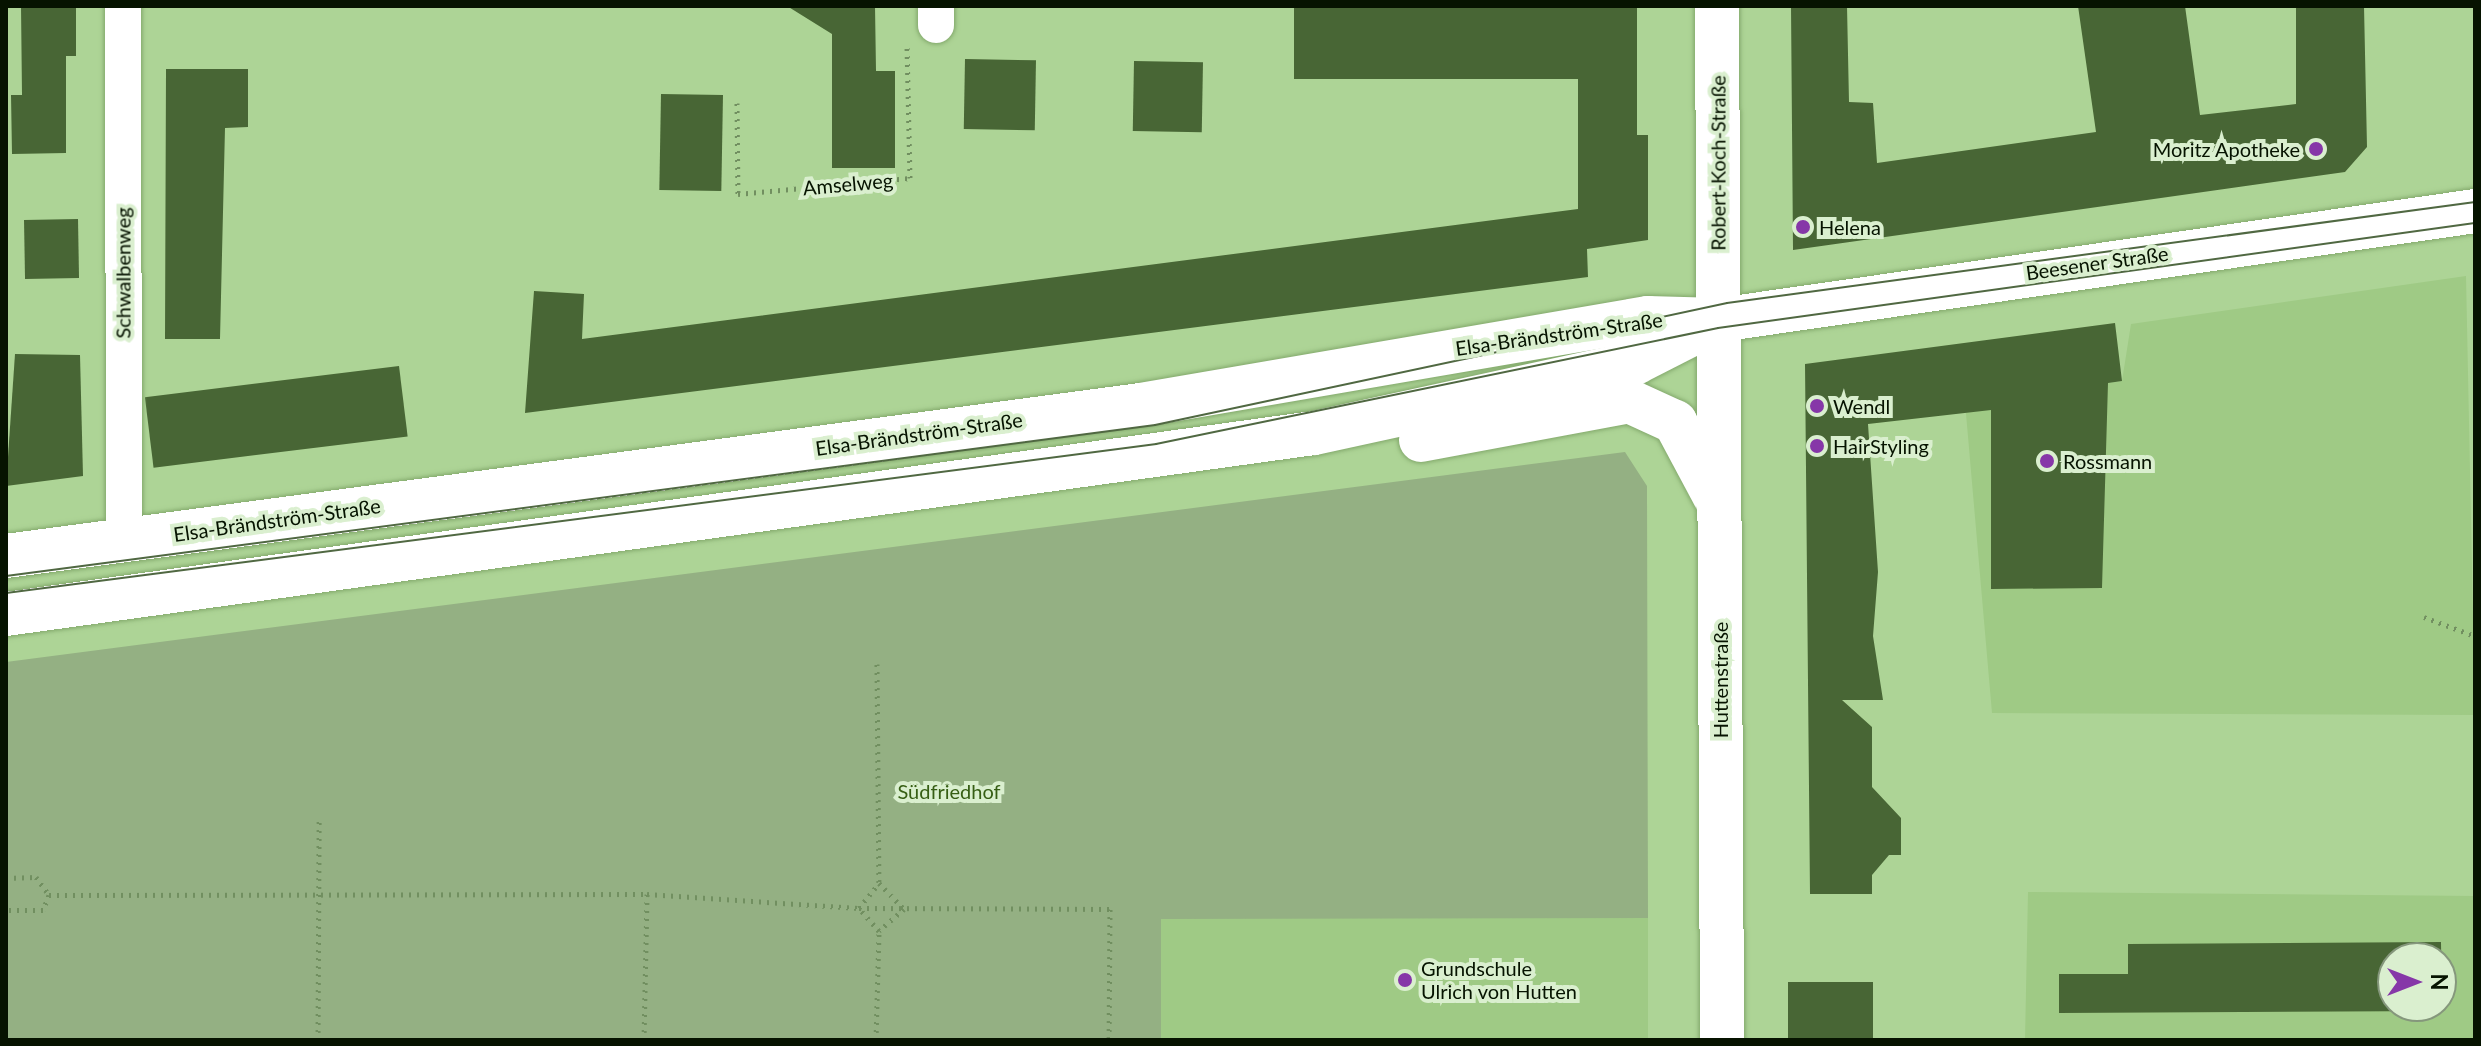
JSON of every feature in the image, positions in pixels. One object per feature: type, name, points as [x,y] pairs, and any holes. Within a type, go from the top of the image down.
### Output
[{"type":"street","name":"Schwalbenweg","points":[[123,6],[124,540]]},
{"type":"street","name":"Robert-Koch-Straße","points":[[1717,6],[1719,320]]},
{"type":"street","name":"Beesener Straße","points":[[1719,320],[2475,211]]},
{"type":"street","name":"Elsa-Brändström-Straße","points":[[6,556],[1141,405],[1648,318],[1719,320]]},
{"type":"street","name":"Elsa-Brändström-Straße","points":[[6,614],[1332,429],[1635,363],[1719,320]]},
{"type":"street","name":"Huttenstraße","points":[[1719,320],[1722,1040]]},
{"type":"street","points":[[1332,429],[1411,442],[1629,401],[1675,422],[1696,448],[1720,509]]},
{"type":"path","name":"Amselweg","points":[[737,103],[738,194],[910,178],[907,45],[936,16]]},
{"type":"path","points":[[2424,617],[2475,636]]},
{"type":"path","points":[[859,908],[879,883],[877,664]]},
{"type":"path","points":[[318,1040],[319,817]]},
{"type":"path","points":[[6,878],[36,877],[49,895]]},
{"type":"path","points":[[879,883],[904,909]]},
{"type":"path","points":[[644,1040],[647,894]]},
{"type":"path","points":[[49,895],[647,894],[859,908],[1110,909],[1109,1040]]},
{"type":"path","points":[[6,910],[43,910],[49,895]]},
{"type":"path","points":[[859,908],[879,931],[876,1040]]},
{"type":"path","points":[[879,931],[904,909]]},
{"type":"shaded area","points":[[2466,276],[2475,715],[1992,713],[1965,402],[2122,381],[2131,324]]},
{"type":"shaded area","points":[[2028,892],[2475,896],[2475,1040],[2025,1040]]},
{"type":"shaded area","name":"Grundschule Ulrich von Hutten","points":[[1161,918],[1648,918],[1648,1040],[1161,1040]]},
{"type":"green space","name":"Südfriedhof","points":[[1625,452],[1647,486],[1648,918],[1161,919],[1161,1040],[6,1040],[6,662]]},
{"type":"building","points":[[21,6],[76,6],[76,56],[66,56],[66,153],[12,154],[11,95],[22,95]]},
{"type":"building","points":[[787,6],[875,6],[876,71],[895,71],[895,168],[832,168],[832,34]]},
{"type":"building","points":[[1294,6],[1637,6],[1637,135],[1648,135],[1648,240],[1587,249],[1588,277],[525,413],[534,291],[584,294],[582,339],[1578,209],[1578,79],[1294,79]]},
{"type":"building","points":[[1791,6],[1847,6],[1849,102],[1873,103],[1877,163],[2096,132],[2078,6],[2185,6],[2200,115],[2296,104],[2296,6],[2364,6],[2367,147],[2345,172],[1793,250]]},
{"type":"building","points":[[965,59],[1036,60],[1035,130],[964,129]]},
{"type":"building","points":[[1134,61],[1203,62],[1202,132],[1133,131]]},
{"type":"building","points":[[166,69],[248,69],[248,127],[225,128],[220,339],[165,339]]},
{"type":"building","points":[[661,94],[723,95],[721,191],[659,190]]},
{"type":"building","points":[[78,219],[79,278],[25,279],[24,220]]},
{"type":"building","points":[[2115,323],[2122,381],[2108,383],[2102,588],[1991,589],[1991,410],[1868,424],[1878,572],[1873,636],[1883,700],[1842,700],[1872,727],[1872,787],[1901,818],[1901,855],[1889,855],[1872,875],[1872,894],[1810,894],[1805,364]]},
{"type":"building","points":[[15,354],[80,355],[83,476],[6,486]]},
{"type":"building","points":[[399,366],[408,436],[154,468],[145,397]]},
{"type":"building","points":[[2377,942],[2377,1011],[2059,1013],[2059,974],[2128,974],[2128,944]]},
{"type":"building","points":[[1788,982],[1873,982],[1873,1040],[1788,1040]]},
{"type":"tram line","points":[[6,576],[1155,425],[1727,303],[2475,202]]},
{"type":"tram line","points":[[6,593],[1156,444],[1718,328],[2475,223]]},
{"type":"place","name":"Moritz Apotheke","points":[[2316,149]]},
{"type":"place","name":"Helena","points":[[1803,227]]},
{"type":"place","name":"Wendl","points":[[1817,406]]},
{"type":"place","name":"HairStyling","points":[[1817,446]]},
{"type":"place","name":"Rossmann","points":[[2047,461]]},
{"type":"place","name":"Grundschule Ulrich von Hutten","points":[[1405,980]]}]
